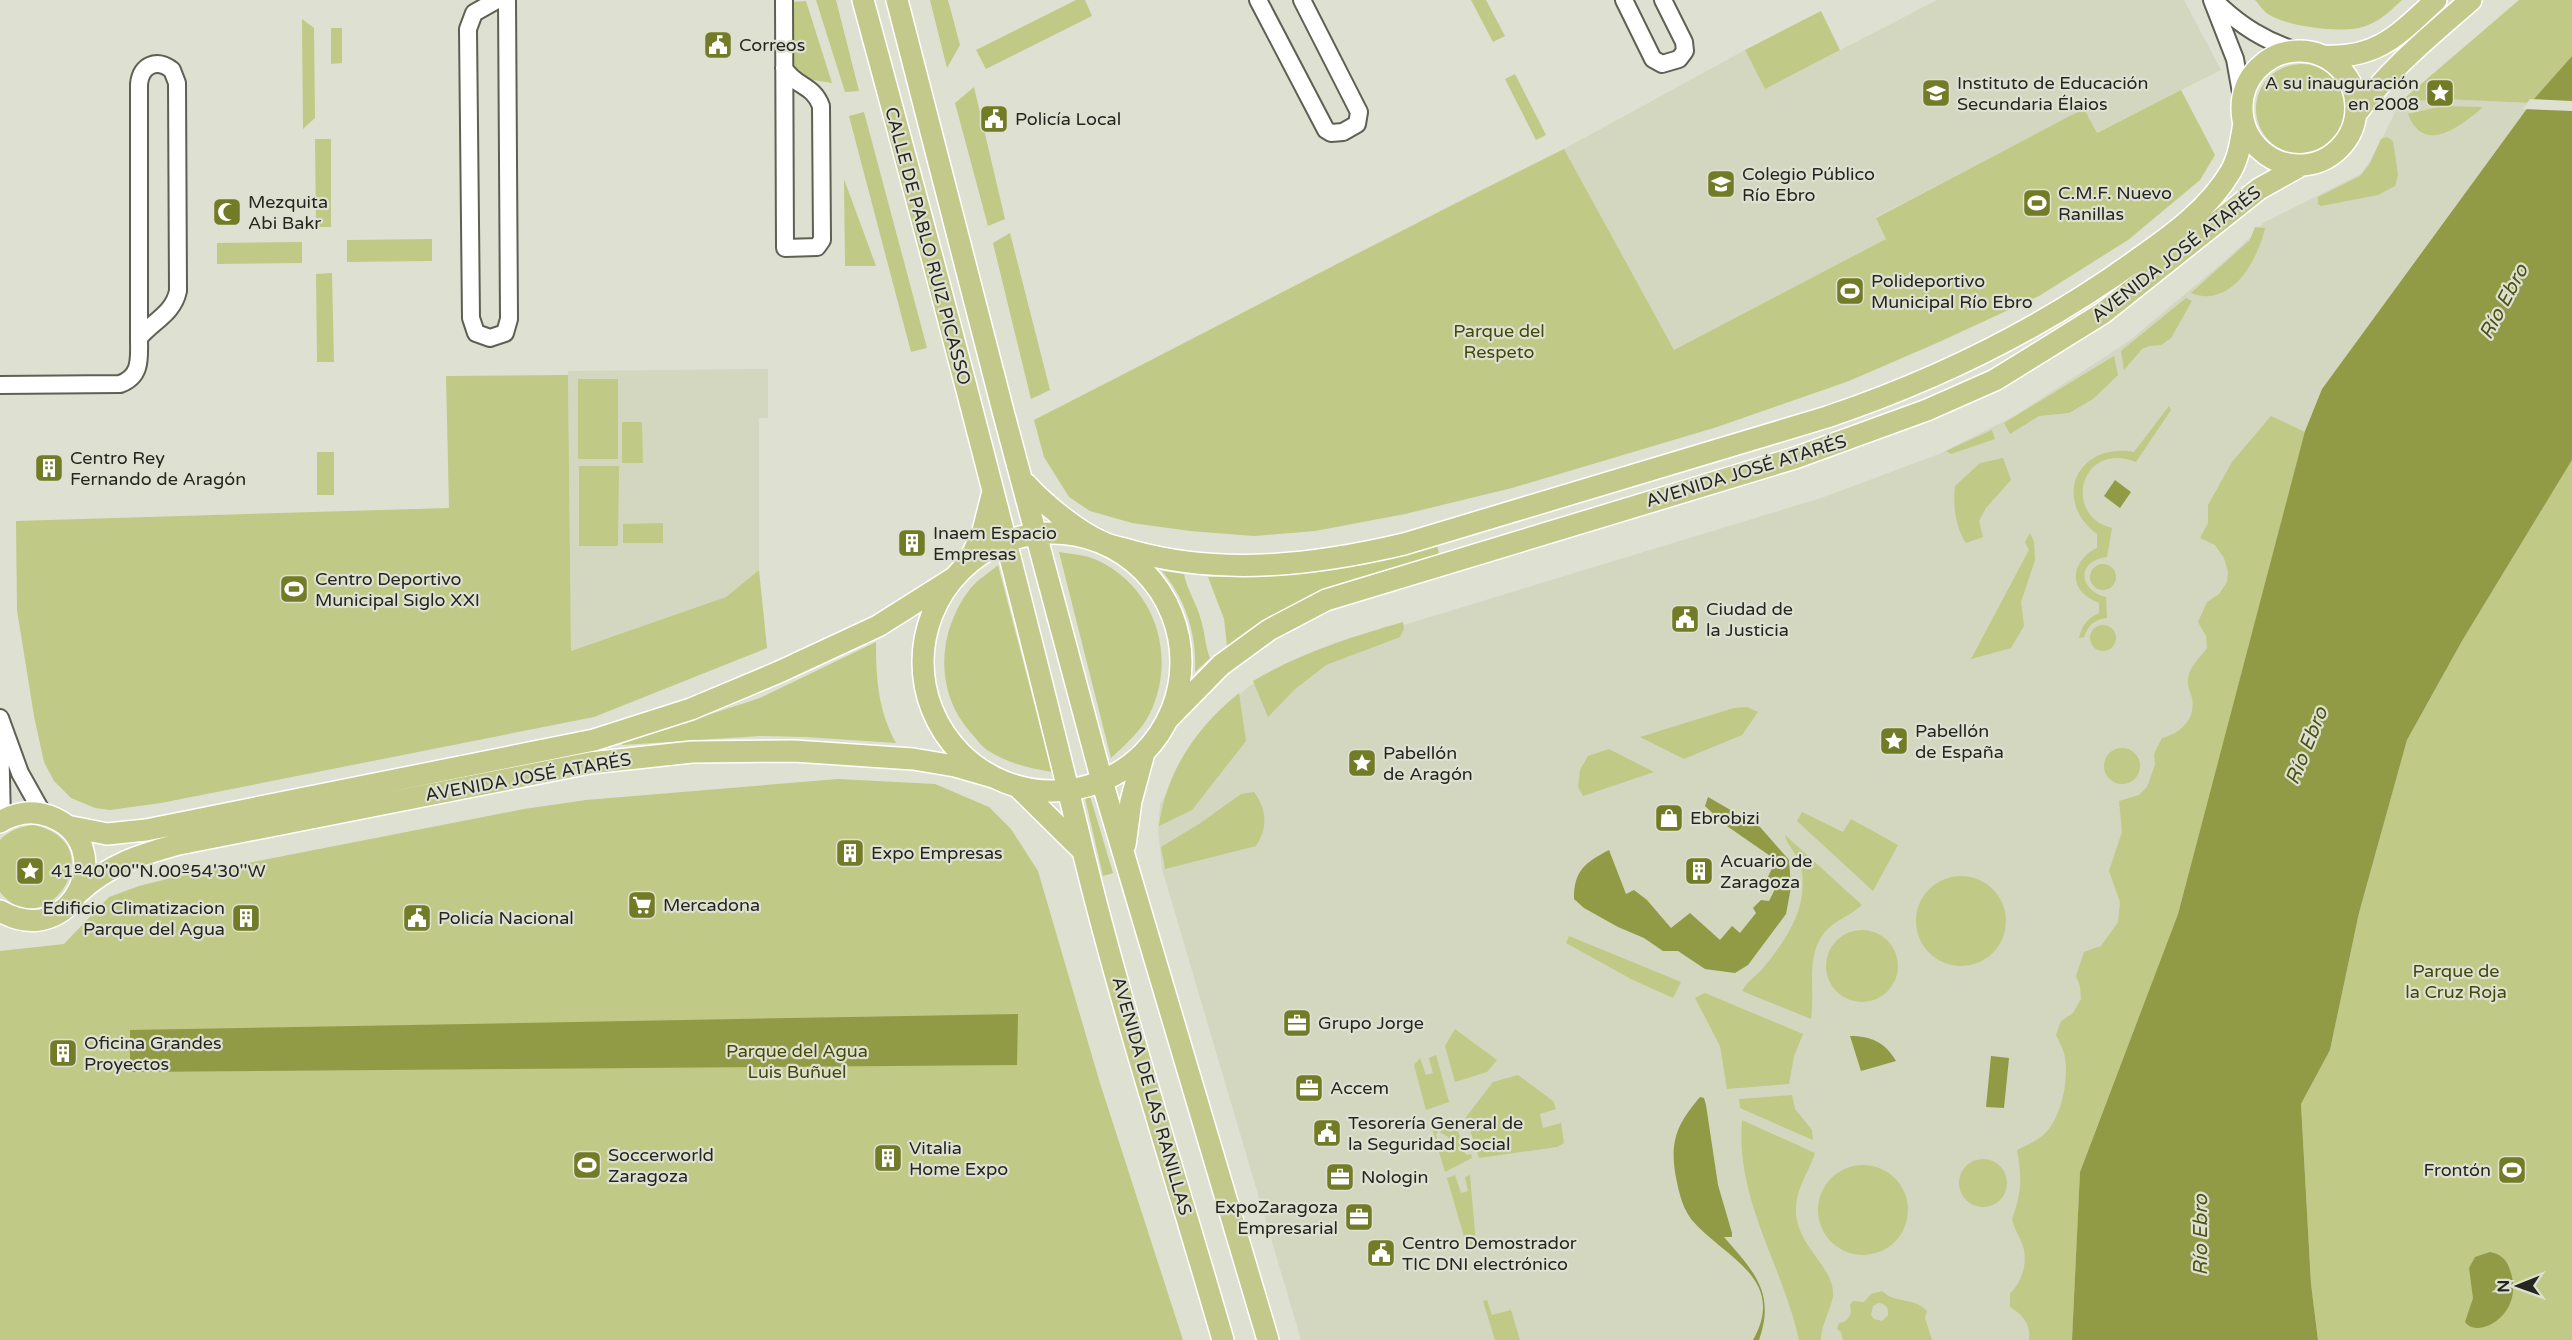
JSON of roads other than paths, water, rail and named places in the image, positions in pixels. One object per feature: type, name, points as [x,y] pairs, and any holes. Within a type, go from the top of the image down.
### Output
[{"type":"main road","name":"CALLE DE PABLO RUIZ PICASSO","points":[[863,0],[1070,790]]},
{"type":"main road","name":"CALLE DE PABLO RUIZ PICASSO","points":[[897,0],[1102,781]]},
{"type":"main road","points":[[2324,56],[2334,62],[2354,90],[2356,114],[2353,127],[2338,151],[2320,161],[2300,166],[2281,163],[2264,154],[2251,140],[2244,123],[2242,98],[2249,80],[2261,65],[2278,55],[2297,51],[2324,56],[2350,56],[2381,47],[2398,35],[2436,0]]},
{"type":"main road","points":[[2356,114],[2378,85],[2406,57],[2471,0]]},
{"type":"main road","name":"AVENIDA JOSÉ ATARÉS","points":[[43,814],[56,818],[67,826],[107,834],[146,830],[594,740],[691,709],[779,672],[878,626],[1005,541],[1037,533],[1070,534],[1156,557],[1209,564],[1261,566],[1351,556],[1411,542],[1799,426],[1887,397],[2011,340],[2099,286],[2184,224],[2224,182],[2238,153],[2244,123]]},
{"type":"main road","name":"AVENIDA JOSÉ ATARÉS","points":[[1168,719],[1221,665],[1269,630],[1326,600],[1795,458],[1927,411],[1995,380],[2103,313],[2259,189],[2300,166]]},
{"type":"main road","name":"CALLE DE PABLO RUIZ PICASSO","points":[[1023,480],[1043,503],[1102,542]]},
{"type":"main road","name":"CALLE DE PABLO RUIZ PICASSO","points":[[993,492],[983,531],[932,616],[926,635],[923,663],[926,691],[935,717],[950,741],[970,762],[993,777]]},
{"type":"main road","points":[[993,777],[1017,787],[1044,791],[1070,790],[1102,781],[1123,770],[1144,753],[1168,719],[1180,679],[1180,651],[1175,623],[1164,597],[1147,574],[1126,556],[1102,542]]},
{"type":"main road","name":"AVENIDA JOSÉ ATARÉS","points":[[0,911],[11,918],[27,921],[42,920],[57,915],[97,877],[118,864],[179,844],[590,763],[692,752],[794,751],[913,759],[955,766],[993,777]]},
{"type":"main road","points":[[1124,854],[1131,801],[1144,753]]},
{"type":"main road","points":[[1102,781],[1268,1340]]},
{"type":"main road","name":"AVENIDA DE LAS RANILLAS","points":[[1017,787],[1083,852]]},
{"type":"main road","name":"AVENIDA DE LAS RANILLAS","points":[[1070,790],[1083,852],[1124,1000],[1223,1340]]},
{"type":"main road","points":[[1,822],[14,815],[28,812],[43,814]]},
{"type":"main road","points":[[67,826],[80,844],[85,865],[84,880],[78,893]]},
{"type":"street","points":[[497,0],[474,13],[468,28],[471,318],[476,333],[490,338],[505,333],[509,318],[507,0]]},
{"type":"street","points":[[784,0],[784,68],[784,108],[785,248],[817,247],[822,240],[821,106],[809,88],[793,81],[784,68]]},
{"type":"street","points":[[1258,0],[1326,130],[1331,133],[1343,132],[1357,124],[1359,111],[1302,0]]},
{"type":"street","points":[[1624,0],[1653,59],[1662,64],[1679,59],[1684,51],[1684,42],[1663,0]]},
{"type":"street","points":[[2213,0],[2245,27],[2261,37],[2297,51]]},
{"type":"street","points":[[2213,0],[2235,59],[2242,98]]},
{"type":"street","points":[[468,28],[479,19],[492,18],[503,27],[507,35]]},
{"type":"street","points":[[0,385],[120,384],[133,378],[139,366],[138,295],[140,77],[146,67],[160,64],[172,70],[177,83],[178,291],[174,304],[139,338]]},
{"type":"street","points":[[784,108],[794,94],[815,95]]},
{"type":"street","points":[[138,295],[144,305],[154,310],[161,310],[174,304]]},
{"type":"street","points":[[0,718],[23,780],[43,814]]},
{"type":"street","points":[[0,733],[1,822]]},
{"type":"water","name":"Río Ebro","points":[[2572,56],[2572,460],[2462,641],[2407,740],[2359,913],[2330,1050],[2301,1104],[2311,1284],[2318,1340],[2072,1340],[2080,1172],[2178,914],[2305,431],[2322,389],[2534,99]]},
{"type":"water","points":[[2115,480],[2131,492],[2120,508],[2104,496]]},
{"type":"water","points":[[1708,797],[1760,827],[1789,860],[1791,887],[1786,914],[1748,965],[1735,973],[1705,969],[1678,951],[1663,951],[1644,938],[1584,908],[1574,899],[1576,881],[1582,868],[1609,850],[1626,894],[1634,890],[1647,900],[1671,928],[1690,913],[1720,940],[1732,926],[1740,933],[1756,913],[1753,908],[1761,900],[1769,901],[1777,885],[1766,881],[1776,860],[1724,824],[1705,806]]},
{"type":"water","points":[[1018,1014],[1017,1065],[130,1072],[130,1030]]},
{"type":"water","points":[[1850,1036],[1877,1041],[1892,1054],[1896,1061],[1861,1071]]},
{"type":"water","points":[[1991,1056],[2009,1058],[2004,1108],[1986,1107]]},
{"type":"water","points":[[1700,1097],[1704,1098],[1706,1105],[1718,1185],[1732,1233],[1732,1237],[1724,1237],[1752,1272],[1763,1295],[1764,1323],[1759,1340],[1753,1340],[1762,1319],[1763,1300],[1757,1284],[1734,1258],[1691,1219],[1679,1190],[1674,1160],[1675,1140],[1687,1114]]},
{"type":"water","points":[[2490,1252],[2500,1256],[2509,1266],[2513,1286],[2511,1300],[2506,1311],[2498,1320],[2479,1328],[2471,1327],[2465,1322],[2473,1298],[2469,1268],[2475,1257]]},
{"type":"place","name":"Correos","points":[[718,45]]},
{"type":"place","name":"Instituto de Educación Secundaria Élaios","points":[[1936,93]]},
{"type":"place","name":"A su inauguración en 2008","points":[[2440,93]]},
{"type":"place","name":"Policía Local","points":[[994,119]]},
{"type":"place","name":"Colegio Público Río Ebro","points":[[1721,184]]},
{"type":"place","name":"C.M.F. Nuevo Ranillas","points":[[2037,203]]},
{"type":"place","name":"Mezquita Abi Bakr","points":[[227,212]]},
{"type":"place","name":"Polideportivo Municipal Río Ebro","points":[[1850,291]]},
{"type":"place","name":"Centro Rey Fernando de Aragón","points":[[49,468]]},
{"type":"place","name":"Inaem Espacio Empresas","points":[[912,543]]},
{"type":"place","name":"Centro Deportivo Municipal Siglo XXI","points":[[294,589]]},
{"type":"place","name":"Ciudad de la Justicia","points":[[1685,619]]},
{"type":"place","name":"Pabellón de España","points":[[1894,741]]},
{"type":"place","name":"Pabellón de Aragón","points":[[1362,763]]},
{"type":"place","name":"Ebrobizi","points":[[1669,818]]},
{"type":"place","name":"Expo Empresas","points":[[850,853]]},
{"type":"place","name":"41º40'00''N.00º54'30''W","points":[[30,871]]},
{"type":"place","name":"Acuario de Zaragoza","points":[[1699,871]]},
{"type":"place","name":"Mercadona","points":[[642,905]]},
{"type":"place","name":"Edificio Climatizacion Parque del Agua","points":[[246,918]]},
{"type":"place","name":"Policía Nacional","points":[[417,918]]},
{"type":"place","name":"Grupo Jorge","points":[[1297,1023]]},
{"type":"place","name":"Oficina Grandes Proyectos","points":[[63,1053]]},
{"type":"place","name":"Accem","points":[[1309,1088]]},
{"type":"place","name":"Tesorería General de la Seguridad Social","points":[[1327,1133]]},
{"type":"place","name":"Vitalia Home Expo","points":[[888,1158]]},
{"type":"place","name":"Soccerworld Zaragoza","points":[[587,1165]]},
{"type":"place","name":"Frontón","points":[[2512,1170]]},
{"type":"place","name":"Nologin","points":[[1340,1177]]},
{"type":"place","name":"ExpoZaragoza Empresarial","points":[[1359,1217]]},
{"type":"place","name":"Centro Demostrador TIC DNI electrónico","points":[[1381,1253]]},
{"type":"park label","name":"Parque del Respeto","points":[[1499,341]]},
{"type":"park label","name":"Parque de la Cruz Roja","points":[[2456,981]]},
{"type":"park label","name":"Parque del Agua Luis Buñuel","points":[[797,1061]]}]
